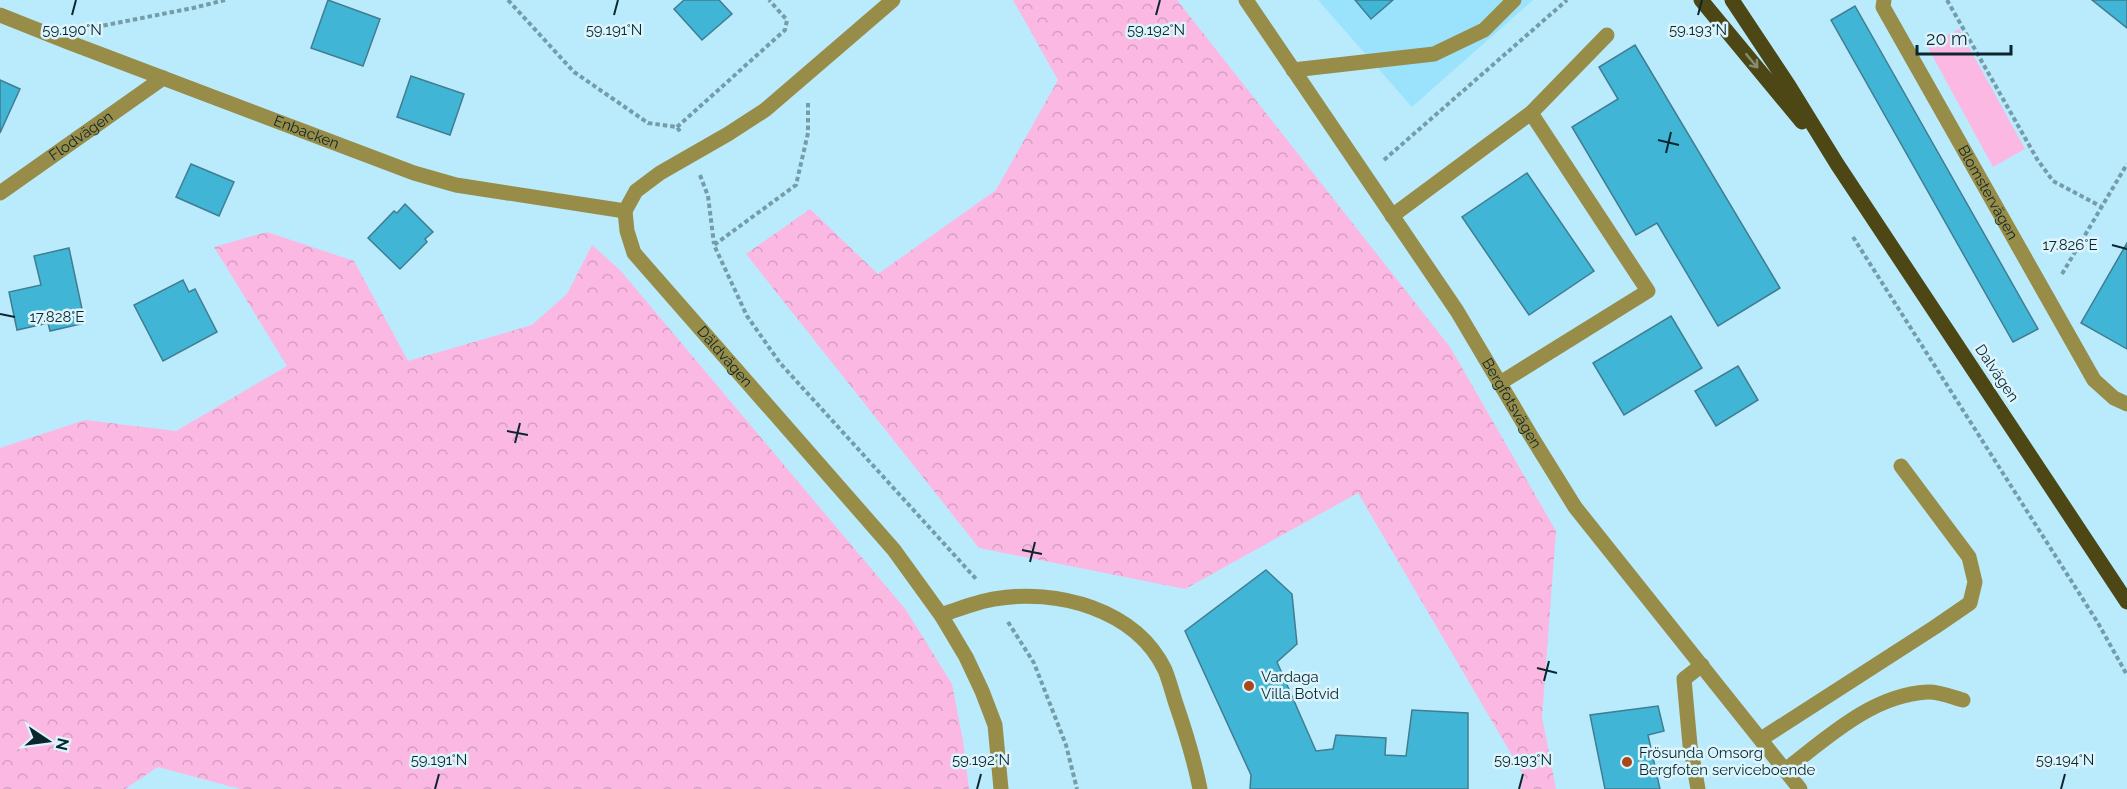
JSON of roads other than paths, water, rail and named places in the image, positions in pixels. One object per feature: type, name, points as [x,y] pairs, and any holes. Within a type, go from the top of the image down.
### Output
[{"type":"main road","name":"Dalvägen","points":[[1701,0],[1837,164]]},
{"type":"main road","name":"Dalvägen","points":[[1732,0],[1837,164],[2127,602]]},
{"type":"street","points":[[625,210],[636,191],[660,173],[765,110],[893,0]]},
{"type":"street","name":"Bergfotsvägen","points":[[1246,0],[1457,311],[1575,507],[1800,789]]},
{"type":"street","points":[[1293,70],[1434,54],[1484,30],[1514,0]]},
{"type":"street","name":"Blomstervägen","points":[[1884,0],[1883,7],[2094,381],[2114,398],[2127,405]]},
{"type":"street","name":"Enbacken","points":[[0,15],[414,173],[456,185],[625,210]]},
{"type":"street","points":[[1392,216],[1531,113],[1607,35]]},
{"type":"street","name":"Flodvägen","points":[[0,193],[163,78]]},
{"type":"street","points":[[1500,384],[1648,291],[1531,113]]},
{"type":"street","name":"Däldvägen","points":[[625,210],[627,231],[634,253],[880,533],[941,615],[966,657],[995,725],[1001,789]]},
{"type":"street","points":[[1761,739],[1970,603],[1976,582],[1969,557],[1901,466]]},
{"type":"street","points":[[941,615],[994,599],[1037,596],[1063,598],[1092,607],[1121,622],[1148,645],[1164,669],[1183,724],[1200,789]]},
{"type":"street","points":[[1698,789],[1690,746],[1684,679],[1702,665]]},
{"type":"street","points":[[1785,770],[1846,723],[1894,697],[1929,691],[1963,700]]},
{"type":"place","name":"Vardaga Villa Botvid","points":[[1249,686]]},
{"type":"place","name":"Frösunda Omsorg Bergfoten serviceboende","points":[[1627,762]]}]
